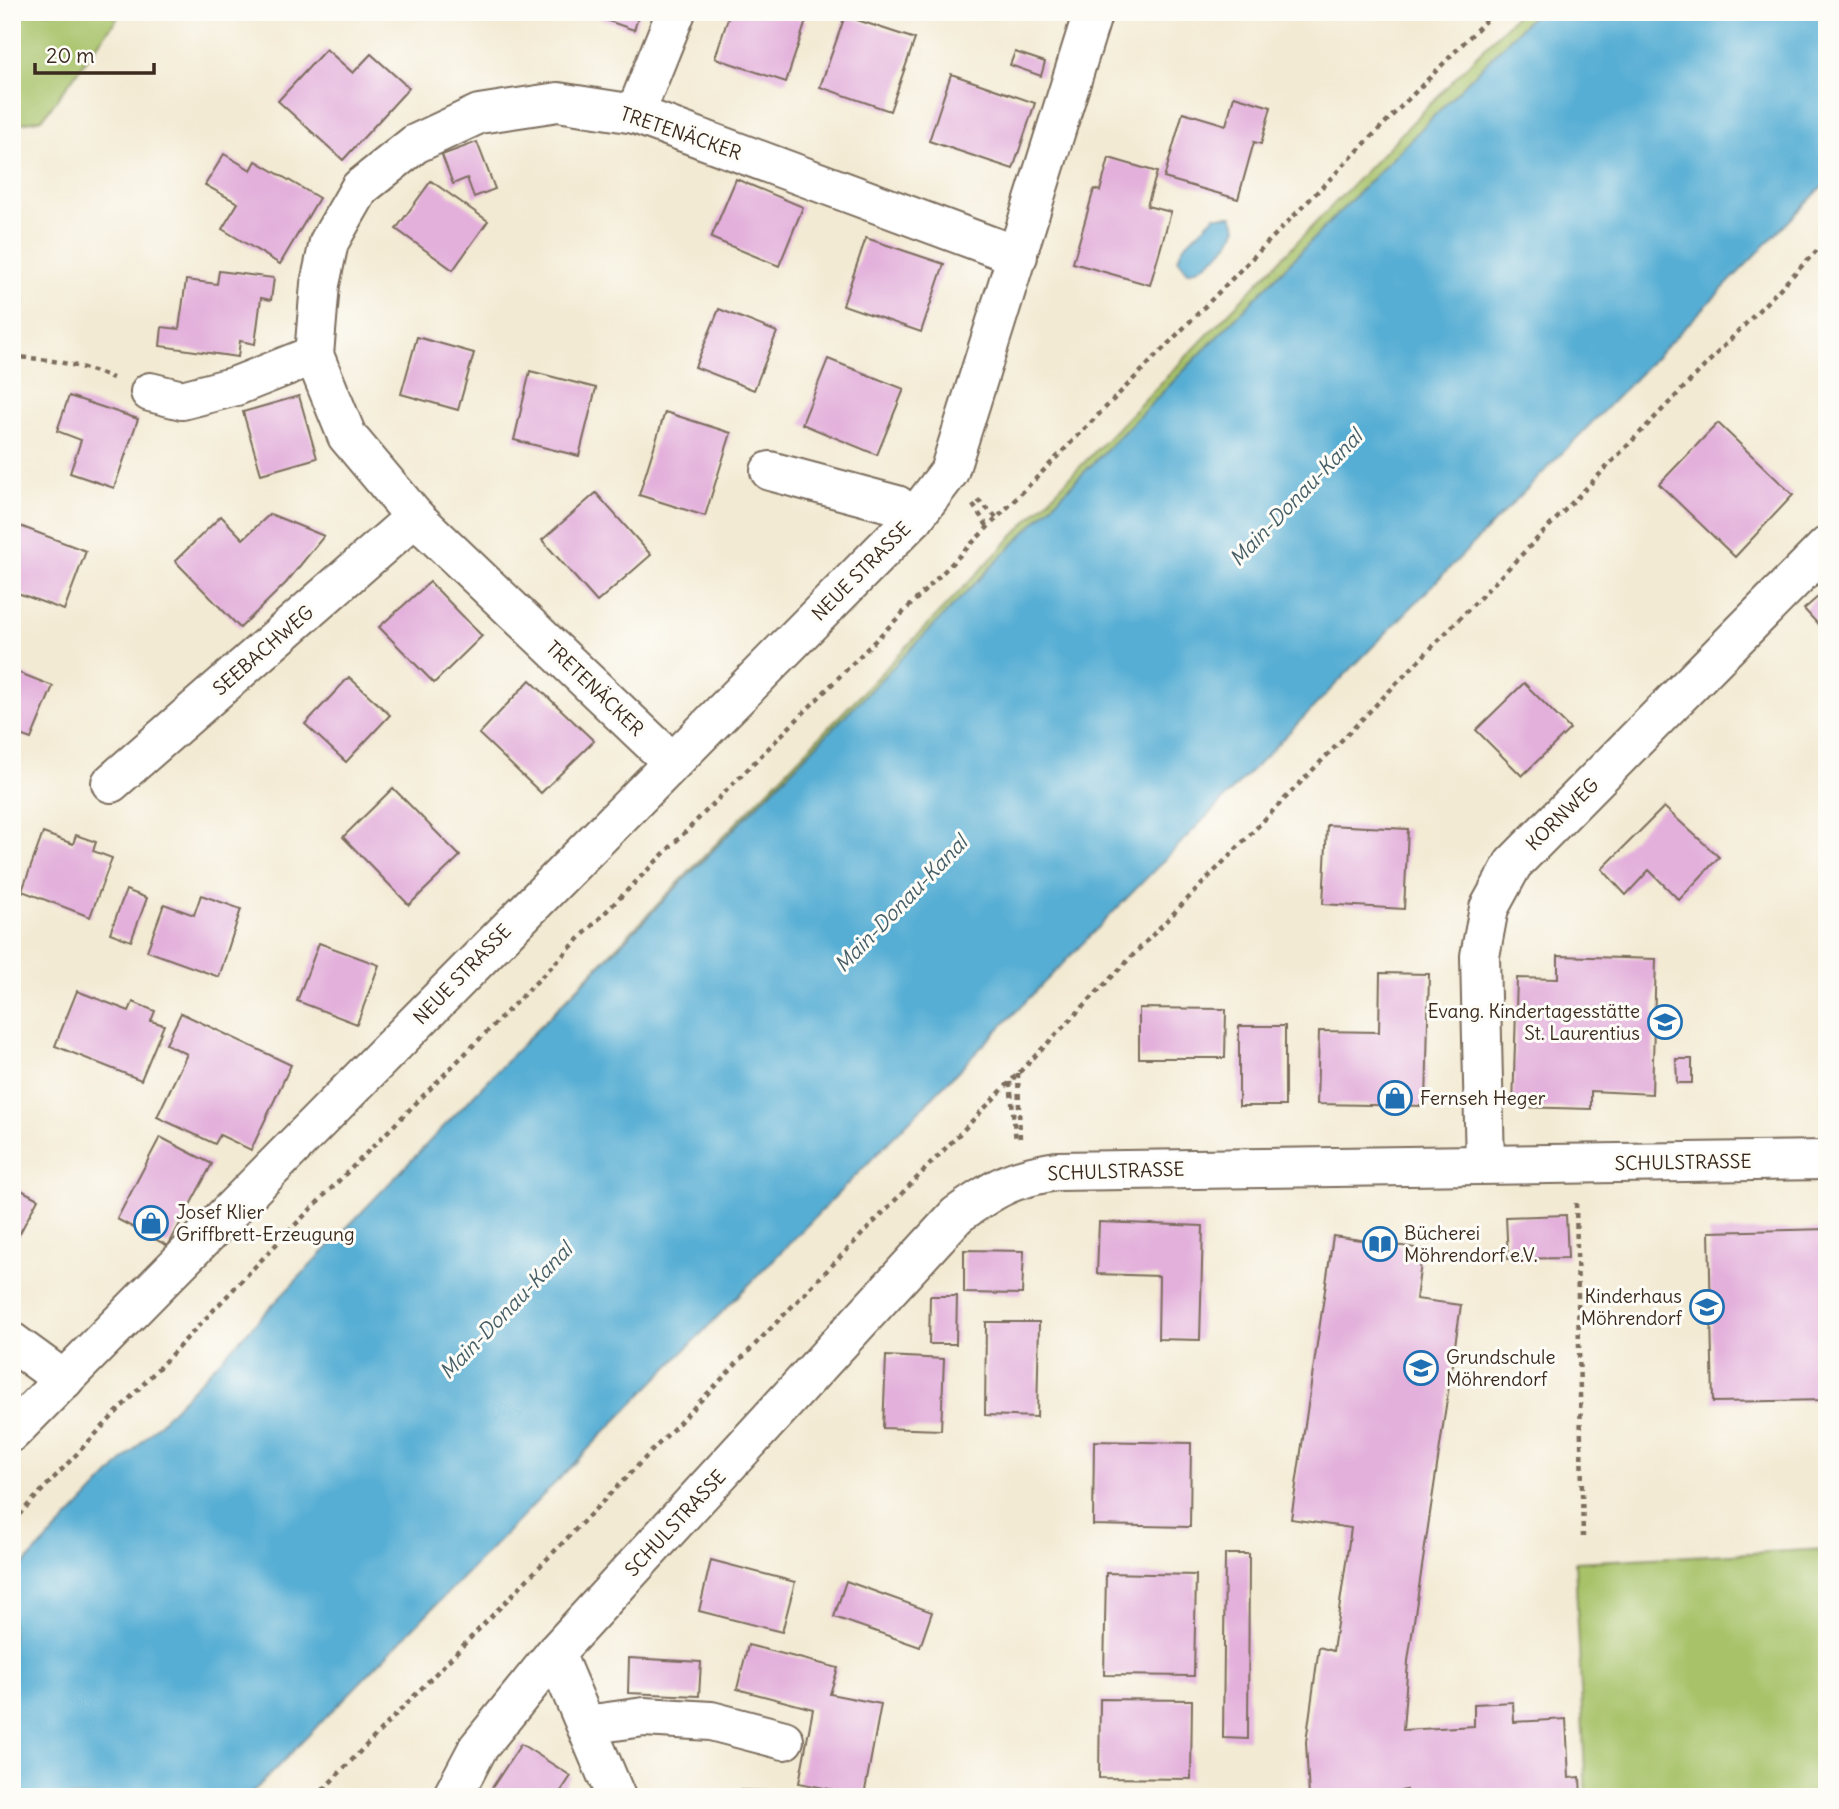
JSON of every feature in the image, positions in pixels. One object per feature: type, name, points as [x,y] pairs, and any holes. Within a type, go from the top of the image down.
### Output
[{"type":"street","points":[[635,114],[676,12]]},
{"type":"street","name":"NEUE STRASSE","points":[[12,1433],[671,761],[914,518],[949,472],[1093,12]]},
{"type":"street","name":"TRETENÄCKER","points":[[671,761],[415,517],[347,436],[314,355],[320,284],[329,242],[360,188],[415,144],[479,114],[558,102],[635,114],[1018,256]]},
{"type":"street","points":[[150,392],[182,400],[236,386],[314,355]]},
{"type":"street","name":"NEUE STRASSE","points":[[770,471],[897,505],[914,518]]},
{"type":"street","name":"SEEBACHWEG","points":[[111,783],[415,517]]},
{"type":"street","name":"KORNWEG","points":[[1485,1164],[1480,956],[1489,908],[1513,864],[1827,546]]},
{"type":"street","name":"SCHULSTRASSE","points":[[452,1797],[478,1748],[555,1653],[957,1215],[994,1189],[1021,1177],[1057,1171],[1827,1160]]},
{"type":"street","points":[[12,1342],[64,1380]]},
{"type":"street","points":[[555,1653],[616,1797]]},
{"type":"street","points":[[586,1726],[644,1717],[711,1721],[785,1740]]},
{"type":"path","points":[[12,1522],[287,1233],[876,641],[1494,12]]},
{"type":"path","points":[[316,1797],[1827,240]]},
{"type":"path","points":[[12,357],[38,358],[83,366],[150,392]]},
{"type":"path","points":[[1018,1073],[1021,1177]]},
{"type":"path","points":[[1010,1082],[1021,1177]]},
{"type":"path","points":[[1575,1163],[1583,1537]]},
{"type":"green space","points":[[12,12],[122,12],[42,119],[12,125]]},
{"type":"green space","points":[[1519,12],[1536,12],[520,1047]]},
{"type":"green space","points":[[12,255],[24,304],[12,314]]},
{"type":"green space","points":[[1827,1549],[1827,1797],[1586,1797],[1575,1562]]},
{"type":"water","name":"Main-Donau-Kanal","points":[[1536,12],[1827,12],[1827,182],[248,1797],[12,1797],[12,1577],[520,1047]]},
{"type":"water","points":[[1215,216],[1232,216],[1237,227],[1234,234],[1217,255],[1203,266],[1188,272],[1178,259],[1182,248]]},
{"type":"building","points":[[583,12],[640,12],[634,30]]},
{"type":"building","points":[[730,12],[780,12],[806,21],[786,82],[715,58]]},
{"type":"building","points":[[845,16],[915,39],[890,111],[820,87]]},
{"type":"building","points":[[326,49],[353,73],[371,54],[409,88],[343,160],[278,101]]},
{"type":"building","points":[[1015,52],[1045,62],[1041,76],[1010,65]]},
{"type":"building","points":[[951,74],[1035,103],[1013,169],[929,141]]},
{"type":"building","points":[[1234,96],[1271,107],[1261,144],[1254,142],[1238,199],[1164,178],[1183,112],[1226,125]]},
{"type":"building","points":[[477,142],[495,189],[474,197],[467,178],[453,184],[442,155]]},
{"type":"building","points":[[224,154],[251,170],[256,161],[319,198],[280,264],[222,229],[238,203],[205,185]]},
{"type":"building","points":[[1109,158],[1157,172],[1147,206],[1171,212],[1150,285],[1073,263],[1094,189],[1100,191]]},
{"type":"building","points":[[736,179],[803,207],[779,266],[711,238]]},
{"type":"building","points":[[431,181],[488,221],[453,270],[396,229]]},
{"type":"building","points":[[866,238],[944,264],[921,332],[843,305]]},
{"type":"building","points":[[219,271],[274,278],[271,300],[261,298],[255,344],[240,341],[238,357],[160,346],[162,327],[179,329],[186,280],[217,284]]},
{"type":"building","points":[[719,309],[777,332],[754,390],[695,367]]},
{"type":"building","points":[[417,337],[474,353],[458,410],[401,394]]},
{"type":"building","points":[[828,359],[904,389],[877,455],[802,424]]},
{"type":"building","points":[[530,371],[596,388],[579,456],[514,440]]},
{"type":"building","points":[[69,396],[138,419],[114,488],[70,473],[81,440],[57,431]]},
{"type":"building","points":[[299,396],[317,458],[261,474],[243,412]]},
{"type":"building","points":[[665,412],[731,433],[705,516],[639,495]]},
{"type":"building","points":[[1718,423],[1793,495],[1735,557],[1659,484]]},
{"type":"building","points":[[596,493],[651,555],[597,602],[542,540]]},
{"type":"building","points":[[270,514],[324,536],[286,583],[240,628],[175,561],[221,516],[243,539]]},
{"type":"building","points":[[12,523],[86,551],[64,610],[12,591]]},
{"type":"building","points":[[430,582],[482,636],[434,683],[379,627]]},
{"type":"building","points":[[1827,589],[1827,634],[1804,609]]},
{"type":"building","points":[[12,670],[53,686],[31,739],[12,732]]},
{"type":"building","points":[[349,677],[390,715],[346,762],[305,724]]},
{"type":"building","points":[[530,680],[594,741],[541,793],[479,734]]},
{"type":"building","points":[[1524,683],[1570,729],[1522,776],[1476,730]]},
{"type":"building","points":[[393,788],[460,856],[409,905],[343,837]]},
{"type":"building","points":[[1664,807],[1719,857],[1679,900],[1649,870],[1626,895],[1602,869]]},
{"type":"building","points":[[1327,825],[1408,829],[1404,909],[1323,904]]},
{"type":"building","points":[[43,833],[73,844],[76,835],[96,842],[93,851],[112,858],[90,917],[22,891]]},
{"type":"building","points":[[126,890],[147,898],[131,941],[110,933]]},
{"type":"building","points":[[201,895],[241,909],[219,977],[147,951],[164,904],[194,915]]},
{"type":"building","points":[[319,943],[379,965],[357,1024],[297,1001]]},
{"type":"building","points":[[1558,956],[1656,959],[1652,1094],[1591,1091],[1591,1109],[1513,1107],[1517,978],[1558,979]]},
{"type":"building","points":[[1380,973],[1429,974],[1426,1106],[1317,1104],[1319,1031],[1379,1032]]},
{"type":"building","points":[[77,991],[129,1011],[133,1002],[155,1011],[151,1021],[164,1025],[141,1080],[55,1046]]},
{"type":"building","points":[[1139,1008],[1226,1009],[1225,1058],[1139,1058]]},
{"type":"building","points":[[181,1013],[291,1065],[251,1150],[220,1135],[215,1144],[157,1117],[187,1054],[166,1044]]},
{"type":"building","points":[[1239,1026],[1285,1026],[1285,1106],[1239,1106]]},
{"type":"building","points":[[1676,1059],[1692,1059],[1692,1083],[1677,1083]]},
{"type":"building","points":[[160,1137],[212,1164],[168,1246],[117,1219]]},
{"type":"building","points":[[12,1185],[38,1199],[12,1248]]},
{"type":"building","points":[[1566,1215],[1568,1258],[1508,1259],[1506,1217]]},
{"type":"building","points":[[1099,1222],[1203,1226],[1200,1340],[1158,1339],[1159,1276],[1097,1274]]},
{"type":"building","points":[[1827,1229],[1827,1400],[1713,1402],[1709,1232]]},
{"type":"building","points":[[1333,1236],[1423,1249],[1416,1299],[1461,1305],[1408,1661],[1403,1730],[1474,1726],[1474,1704],[1513,1702],[1514,1722],[1566,1719],[1569,1778],[1580,1777],[1581,1797],[1407,1797],[1406,1790],[1370,1797],[1309,1797],[1306,1742],[1319,1647],[1333,1651],[1351,1528],[1291,1519]]},
{"type":"building","points":[[964,1250],[1024,1251],[1022,1294],[964,1293]]},
{"type":"building","points":[[930,1296],[957,1296],[956,1344],[929,1344]]},
{"type":"building","points":[[986,1322],[1039,1322],[1037,1417],[985,1415]]},
{"type":"building","points":[[886,1356],[944,1359],[941,1430],[883,1428]]},
{"type":"building","points":[[1094,1441],[1191,1443],[1190,1527],[1093,1525]]},
{"type":"building","points":[[1225,1554],[1249,1554],[1248,1739],[1223,1738]]},
{"type":"building","points":[[711,1560],[795,1582],[782,1632],[699,1611]]},
{"type":"building","points":[[1106,1573],[1196,1575],[1194,1676],[1104,1675]]},
{"type":"building","points":[[846,1581],[932,1612],[920,1647],[834,1617]]},
{"type":"building","points":[[748,1645],[838,1668],[830,1694],[881,1704],[864,1796],[799,1783],[813,1709],[737,1689]]},
{"type":"building","points":[[629,1658],[701,1662],[699,1696],[628,1693]]},
{"type":"building","points":[[1100,1699],[1192,1700],[1191,1779],[1099,1778]]},
{"type":"building","points":[[521,1744],[571,1776],[557,1797],[486,1797]]},
{"type":"building","points":[[685,1789],[772,1791],[771,1797],[684,1797]]},
{"type":"place","name":"Evang. Kindertagesstätte St. Laurentius","points":[[1665,1022]]},
{"type":"place","name":"Fernseh Heger","points":[[1395,1098]]},
{"type":"place","name":"Josef Klier Griffbrett-Erzeugung","points":[[151,1223]]},
{"type":"place","name":"Bücherei Möhrendorf e.V.","points":[[1380,1244]]},
{"type":"place","name":"Kinderhaus Möhrendorf","points":[[1707,1307]]},
{"type":"place","name":"Grundschule Möhrendorf","points":[[1421,1368]]}]
